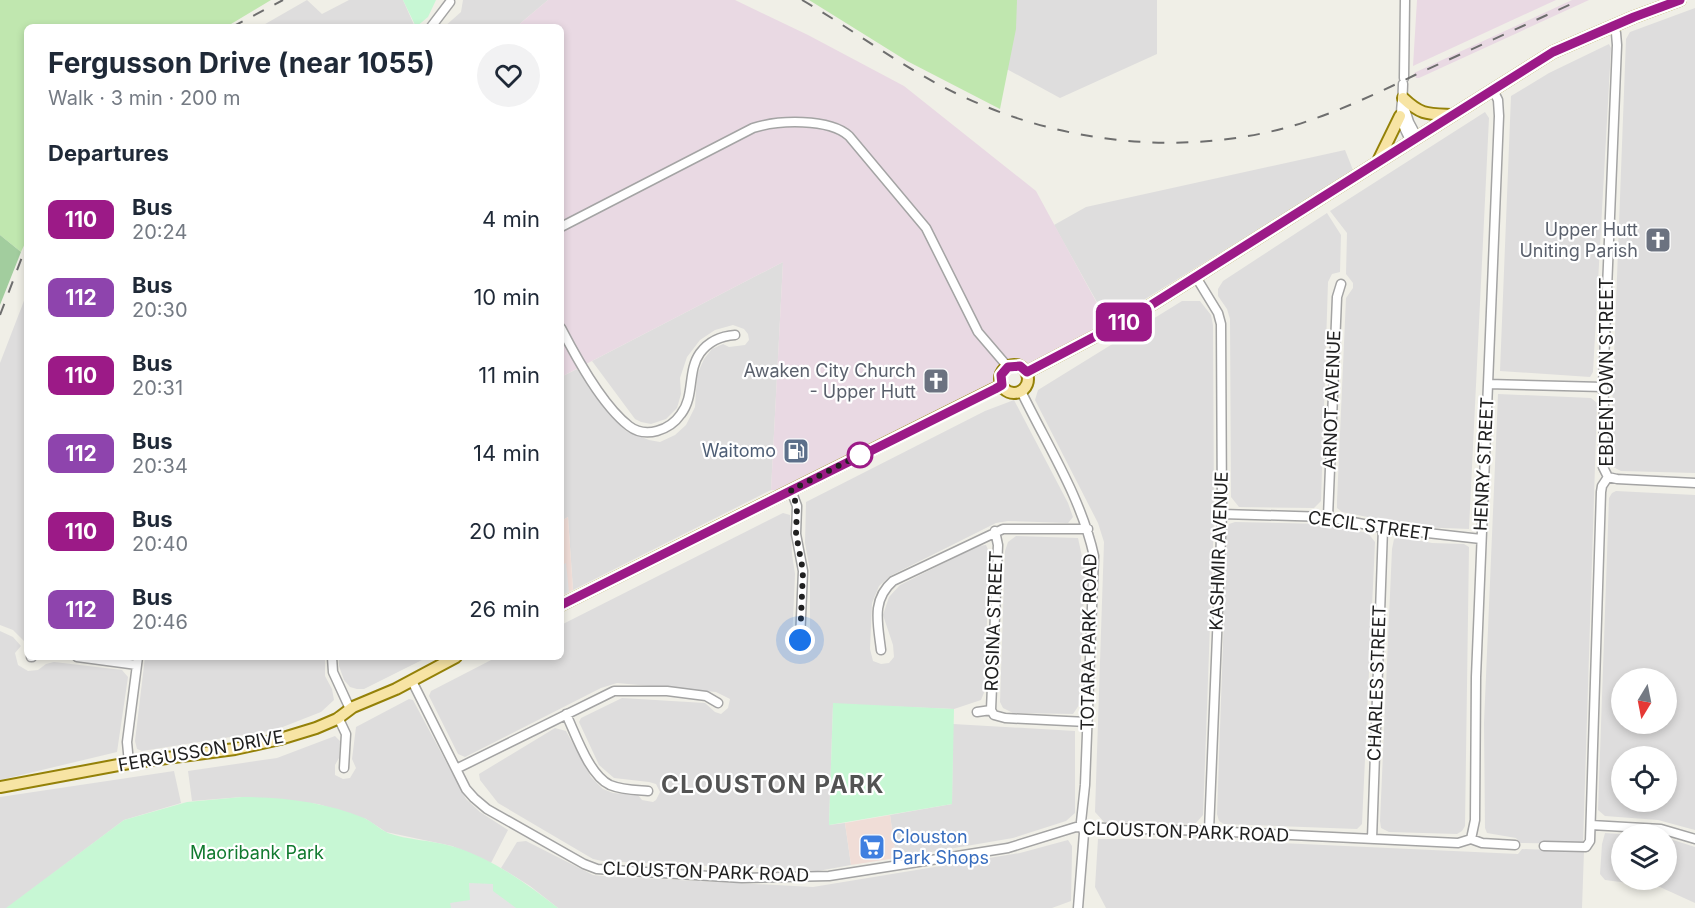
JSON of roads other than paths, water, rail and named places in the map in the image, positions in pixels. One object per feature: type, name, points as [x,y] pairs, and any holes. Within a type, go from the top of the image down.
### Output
[{"type":"main road","points":[[1027,372],[1132,317],[1553,52],[1680,0]]},
{"type":"main road","points":[[1403,100],[1414,109],[1426,114],[1452,115]]},
{"type":"main road","points":[[1377,162],[1400,116]]},
{"type":"main road","points":[[1020,366],[1027,372],[1028,382],[1021,391],[1012,392],[1002,385],[1001,375],[1008,367],[1020,366]]},
{"type":"main road","points":[[564,604],[1002,385]]},
{"type":"main road","name":"FERGUSSON DRIVE","points":[[0,787],[129,763],[257,745],[316,728],[366,700],[412,681],[450,660]]},
{"type":"street","points":[[1405,0],[1403,100],[1414,139]]},
{"type":"street","points":[[433,24],[450,2]]},
{"type":"street","name":"EBDENTOWN STREET","points":[[1591,825],[1601,492],[1608,477],[1603,467],[1605,400],[1603,387],[1617,45],[1613,27]]},
{"type":"street","name":"HENRY STREET","points":[[1472,839],[1474,723],[1499,116],[1498,100],[1493,90]]},
{"type":"street","points":[[1403,100],[1400,116],[1414,139]]},
{"type":"street","points":[[564,225],[753,128],[776,123],[832,126],[849,136],[926,228],[978,332],[1008,367]]},
{"type":"street","name":"KASHMIR AVENUE","points":[[1196,277],[1218,313],[1221,324],[1222,514],[1209,831]]},
{"type":"street","name":"ARNOT AVENUE","points":[[1328,517],[1337,297],[1341,284]]},
{"type":"street","points":[[564,333],[582,366],[615,412],[635,430],[651,432],[671,425],[684,411],[688,401],[694,363],[705,347],[722,336],[735,335]]},
{"type":"street","points":[[1488,384],[1603,387]]},
{"type":"street","name":"TOTARA PARK ROAD","points":[[1021,391],[1074,497],[1088,530],[1094,556],[1081,822],[1083,851],[1078,908]]},
{"type":"street","points":[[1608,477],[1695,483]]},
{"type":"street","points":[[791,490],[797,506],[796,534],[803,578],[800,640]]},
{"type":"street","name":"CECIL STREET","points":[[1222,514],[1328,517],[1383,528],[1481,539]]},
{"type":"street","points":[[881,650],[877,610],[885,588],[902,576],[994,531],[1011,528],[1088,530]]},
{"type":"street","name":"CHARLES STREET","points":[[1372,839],[1383,528]]},
{"type":"street","name":"ROSINA STREET","points":[[994,531],[998,545],[991,710],[994,715],[1005,718],[1087,722]]},
{"type":"street","points":[[122,660],[137,661],[127,742],[129,763]]},
{"type":"street","points":[[332,660],[333,672],[350,709]]},
{"type":"street","name":"CLOUSTON PARK ROAD","points":[[412,681],[466,789],[474,798],[487,808],[584,864],[606,870],[742,878],[829,876],[1008,848],[1076,827],[1458,843],[1472,839],[1482,843],[1515,845]]},
{"type":"street","points":[[456,769],[614,691],[667,691],[706,696],[718,703]]},
{"type":"street","name":"ROSINA STREET","points":[[977,712],[991,710]]},
{"type":"street","points":[[566,714],[591,766],[601,778],[618,787],[648,791]]},
{"type":"street","points":[[338,717],[346,734],[345,768]]},
{"type":"street","points":[[1544,846],[1586,847],[1590,841],[1591,825],[1661,829],[1695,839]]},
{"type":"railway","points":[[238,24],[283,0]]},
{"type":"railway","points":[[802,0],[945,88],[1004,114],[1084,135],[1125,141],[1166,143],[1249,136],[1305,122],[1369,97],[1580,0]]},
{"type":"railway","points":[[0,315],[24,252]]},
{"type":"place","name":"Upper Hutt Uniting Parish","points":[[1658,240]]},
{"type":"place","name":"Awaken City Church - Upper Hutt","points":[[936,381]]},
{"type":"place","name":"Waitomo","points":[[796,451]]},
{"type":"place","name":"Clouston Park Shops","points":[[872,847]]},
{"type":"district","name":"CLOUSTON PARK","points":[[773,785]]},
{"type":"park label","name":"Maoribank Park","points":[[257,853]]}]
